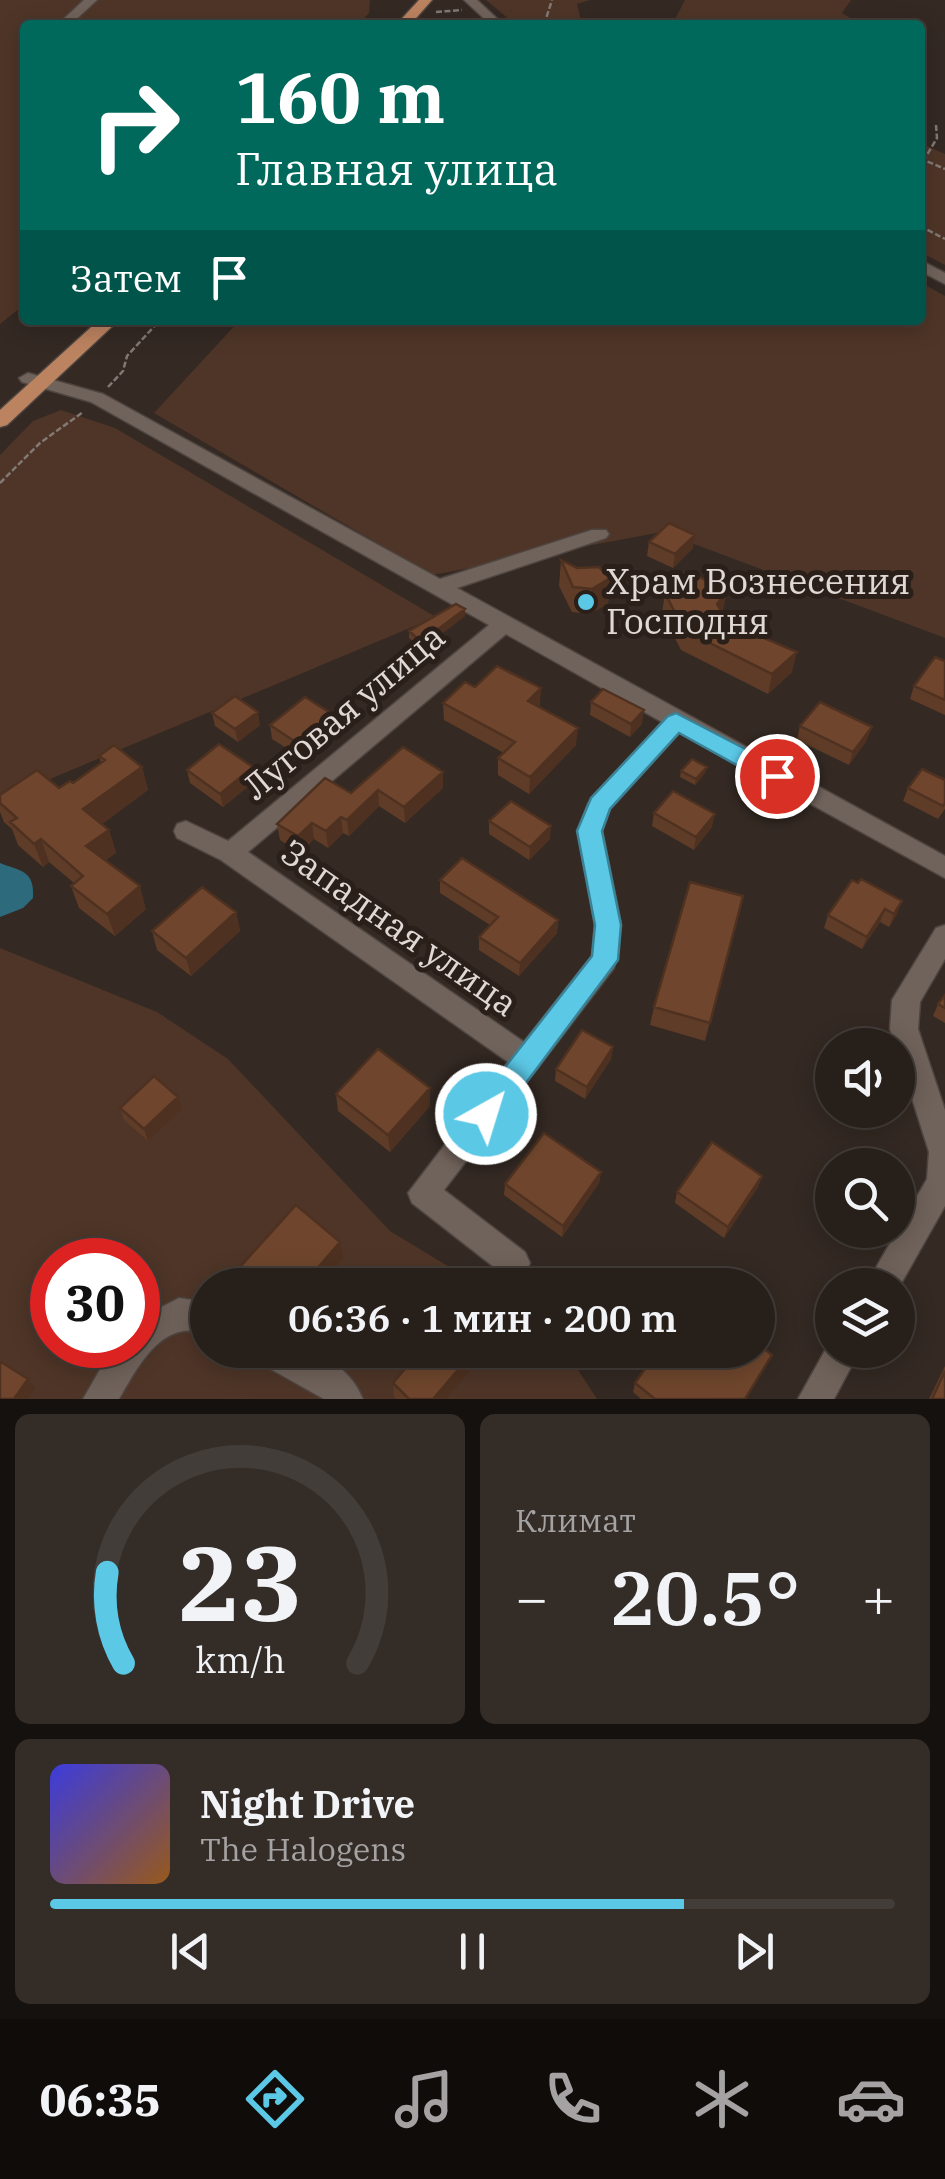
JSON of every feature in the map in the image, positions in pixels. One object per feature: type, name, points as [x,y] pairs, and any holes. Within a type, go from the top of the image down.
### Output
[{"type":"main road","points":[[407,20],[426,0]]},
{"type":"main road","points":[[0,421],[84,325]]},
{"type":"main road","points":[[0,406],[104,325]]},
{"type":"street","points":[[69,20],[91,0]]},
{"type":"street","points":[[36,380],[98,398],[502,626],[945,868]]},
{"type":"street","points":[[435,588],[598,534]]},
{"type":"street","name":"Луговая улица","points":[[230,852],[502,626]]},
{"type":"street","points":[[514,1264],[423,1194],[605,960],[608,925],[590,831],[600,804],[676,722]]},
{"type":"street","name":"Западная улица","points":[[186,832],[230,852],[528,1060]]},
{"type":"street","points":[[892,1268],[942,1182],[944,1152],[904,1029],[906,1000],[945,936]]},
{"type":"street","points":[[160,1321],[165,1317],[190,1314]]},
{"type":"street","points":[[100,1399],[119,1368]]},
{"type":"street","points":[[305,1368],[330,1381],[346,1399]]},
{"type":"street","points":[[815,1399],[833,1368]]},
{"type":"path","points":[[430,20],[435,12],[473,4]]},
{"type":"path","points":[[925,158],[937,138],[936,126]]},
{"type":"path","points":[[127,356],[155,325]]},
{"type":"path","points":[[0,482],[40,443]]},
{"type":"shaded area","points":[[0,0],[370,0],[369,13],[363,20],[20,20],[20,308],[0,324]]},
{"type":"shaded area","points":[[486,0],[590,0],[577,4],[581,20],[510,20]]},
{"type":"shaded area","points":[[685,0],[851,0],[842,13],[854,20],[675,20]]},
{"type":"shaded area","points":[[925,145],[945,154],[945,265],[925,255]]},
{"type":"shaded area","points":[[925,285],[945,296],[945,638],[662,532],[432,575],[154,413],[235,325],[925,325]]},
{"type":"shaded area","points":[[61,410],[115,428],[436,617],[0,800],[0,455],[33,421]]},
{"type":"shaded area","points":[[0,948],[157,1012],[228,1059],[390,1231],[451,1268],[190,1268],[190,1368],[577,1368],[597,1399],[0,1399]]},
{"type":"water","points":[[0,863],[29,877],[33,898],[23,908],[0,917]]},
{"type":"building","points":[[669,523],[695,535],[675,554],[649,542]]},
{"type":"building","points":[[561,560],[577,568],[599,567],[610,578],[592,589],[573,587]]},
{"type":"building","points":[[689,572],[727,591],[717,604],[729,623],[797,652],[772,674],[684,630],[665,593],[672,582],[671,575]]},
{"type":"building","points":[[456,604],[465,609],[421,642],[409,631]]},
{"type":"building","points":[[935,657],[945,661],[945,700],[914,686]]},
{"type":"building","points":[[497,666],[541,688],[528,701],[578,728],[530,777],[498,758],[515,742],[443,703],[465,682],[475,687]]},
{"type":"building","points":[[603,689],[644,710],[631,724],[591,702]]},
{"type":"building","points":[[235,696],[258,712],[235,729],[212,713]]},
{"type":"building","points":[[305,697],[332,714],[297,743],[270,725]]},
{"type":"building","points":[[820,702],[872,727],[853,752],[800,726]]},
{"type":"building","points":[[219,744],[253,767],[220,794],[187,770]]},
{"type":"building","points":[[114,745],[142,767],[83,809],[109,830],[86,846],[140,886],[107,914],[71,886],[83,876],[41,839],[34,844],[10,822],[17,818],[0,803],[0,795],[37,770],[59,788],[73,783],[105,760],[99,756]]},
{"type":"building","points":[[403,747],[443,772],[404,807],[378,790],[347,820],[341,817],[326,831],[312,823],[298,836],[277,824],[325,778],[351,793]]},
{"type":"building","points":[[692,759],[707,767],[696,779],[681,771]]},
{"type":"building","points":[[922,769],[945,780],[943,806],[908,788]]},
{"type":"building","points":[[673,791],[715,814],[696,837],[654,813]]},
{"type":"building","points":[[511,801],[551,826],[530,847],[489,821]]},
{"type":"building","points":[[462,858],[558,920],[520,963],[479,937],[498,917],[440,880]]},
{"type":"building","points":[[861,879],[902,901],[894,914],[885,909],[867,937],[828,915],[852,880],[858,883]]},
{"type":"building","points":[[690,882],[743,896],[710,1023],[654,1007]]},
{"type":"building","points":[[202,887],[236,912],[186,958],[152,931]]},
{"type":"building","points":[[582,1030],[613,1047],[587,1087],[556,1069]]},
{"type":"building","points":[[378,1049],[430,1088],[388,1135],[336,1094]]},
{"type":"building","points":[[154,1076],[178,1097],[144,1129],[120,1108]]},
{"type":"building","points":[[544,1133],[601,1172],[563,1226],[505,1184]]},
{"type":"building","points":[[712,1142],[762,1176],[728,1227],[677,1192]]},
{"type":"building","points":[[296,1205],[340,1242],[318,1268],[239,1268]]},
{"type":"building","points":[[1,1362],[28,1379],[14,1399],[0,1399]]},
{"type":"building","points":[[406,1368],[460,1368],[433,1399],[409,1399],[393,1383]]},
{"type":"building","points":[[645,1368],[764,1368],[745,1399],[655,1399],[635,1383]]},
{"type":"building","points":[[945,1371],[945,1399],[932,1399]]},
{"type":"place","name":"Храм Вознесения Господня","points":[[586,602]]},
{"type":"route","points":[[486,1114],[605,960],[608,925],[590,831],[600,804],[676,722],[777,776]]}]
